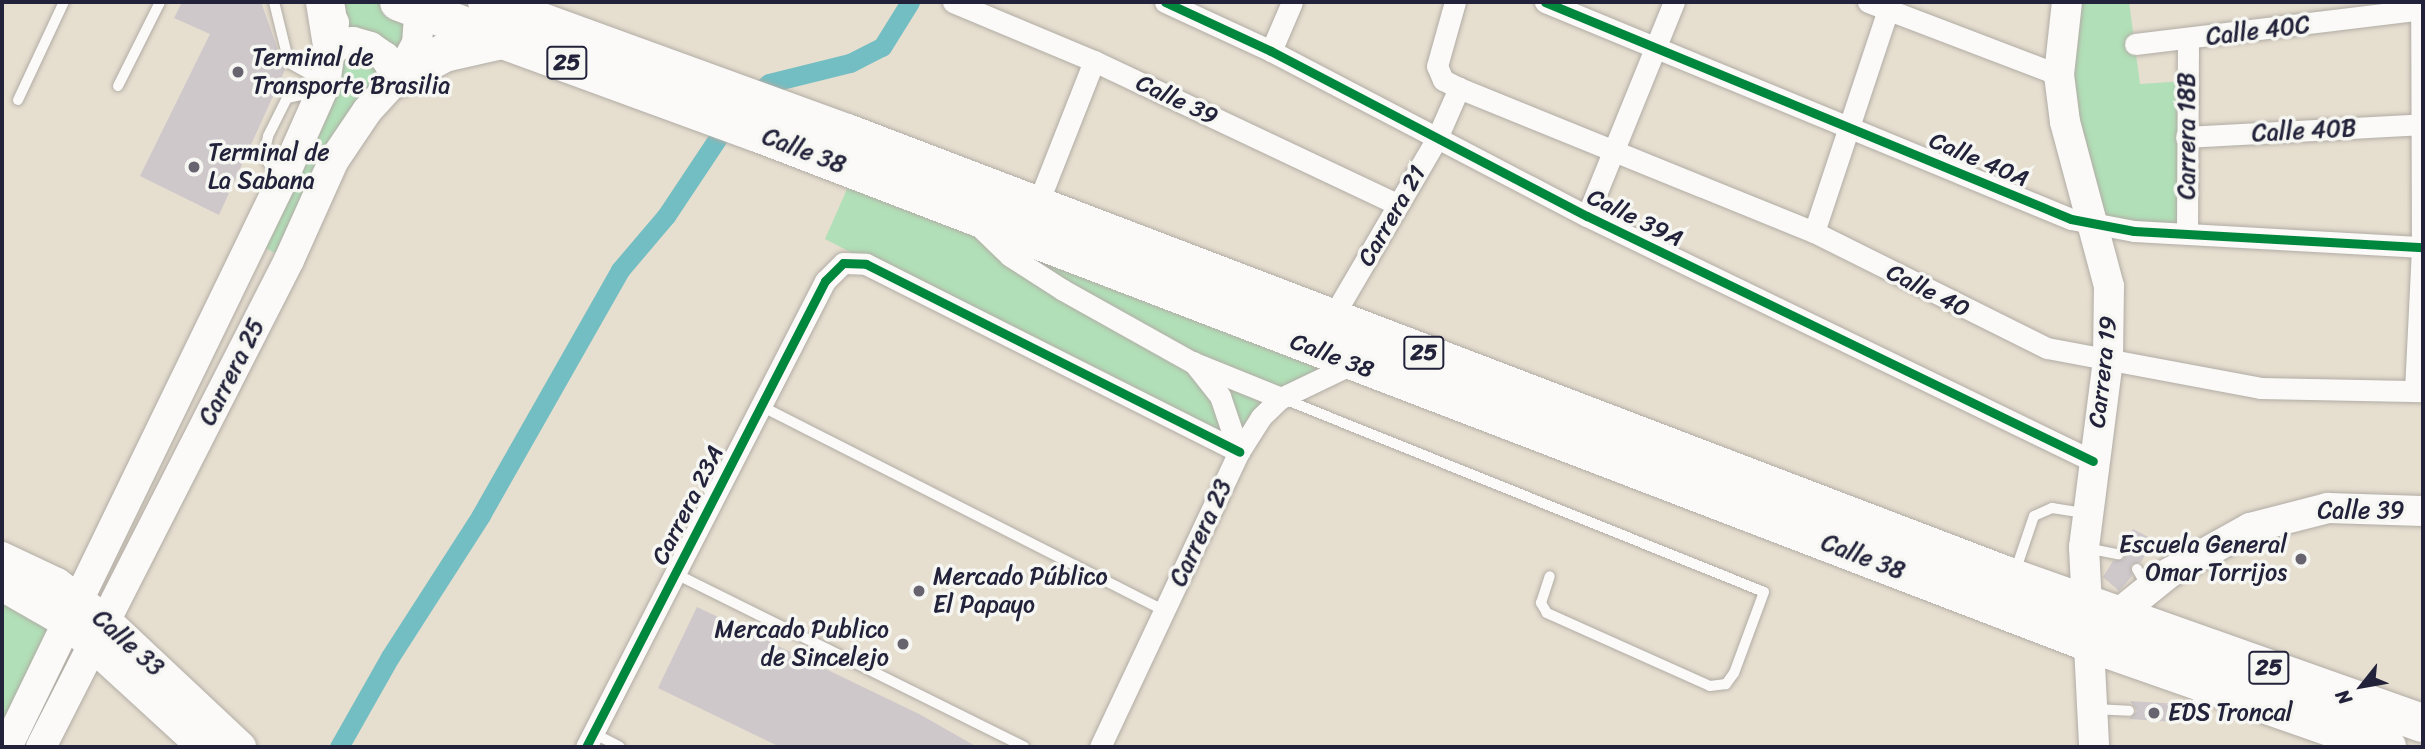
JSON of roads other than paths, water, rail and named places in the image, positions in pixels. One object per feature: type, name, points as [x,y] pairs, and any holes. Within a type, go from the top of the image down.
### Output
[{"type":"highway","points":[[325,2],[332,45]]},
{"type":"highway","name":"Calle 38","points":[[487,2],[758,118],[1036,208],[2013,578],[2423,723]]},
{"type":"highway","name":"Calle 38","points":[[413,4],[501,40],[717,102]]},
{"type":"highway","points":[[398,78],[444,53],[501,40]]},
{"type":"highway","name":"Calle 38","points":[[758,118],[970,217],[2087,642],[2205,682],[2324,736],[2387,747]]},
{"type":"main road","name":"Carrera 25","points":[[7,747],[322,93],[342,2]]},
{"type":"main road","name":"Carrera 19","points":[[2067,2],[2059,75],[2071,152],[2109,286],[2108,360],[2085,513],[2084,547],[2101,609],[2087,642],[2094,747]]},
{"type":"main road","name":"Carrera 25","points":[[41,747],[334,160],[367,111],[398,78],[417,44],[413,4]]},
{"type":"main road","points":[[332,45],[353,42],[370,47],[385,57],[398,78]]},
{"type":"main road","name":"Calle 39","points":[[2101,609],[2142,578],[2222,542],[2302,512],[2358,506],[2423,511]]},
{"type":"main road","name":"Calle 33","points":[[2,556],[57,583],[74,612],[241,747]]},
{"type":"main road","name":"Calle 33","points":[[2,586],[43,605],[74,612]]},
{"type":"main road","name":"Calle 33","points":[[100,632],[202,747]]},
{"type":"street","name":"Calle 39","points":[[953,2],[1094,61],[1398,205]]},
{"type":"street","name":"Calle 39A","points":[[1166,2],[1271,51],[1587,216],[2093,461]]},
{"type":"street","points":[[1271,51],[1292,2]]},
{"type":"street","points":[[1455,2],[1437,66],[1443,80],[1459,88]]},
{"type":"street","name":"Calle 40A","points":[[1545,2],[2050,211],[2093,224],[2187,233],[2422,247]]},
{"type":"street","points":[[1587,216],[1674,2]]},
{"type":"street","points":[[1814,232],[1850,126],[1878,6],[2059,75]]},
{"type":"street","points":[[2419,391],[2422,7]]},
{"type":"street","name":"Calle 40C","points":[[2135,44],[2188,40],[2422,7]]},
{"type":"street","name":"Carrera 18B","points":[[2187,233],[2188,40]]},
{"type":"street","points":[[1036,208],[1094,61]]},
{"type":"street","name":"Carrera 21","points":[[1332,318],[1437,138],[1459,88]]},
{"type":"street","name":"Calle 40","points":[[1459,88],[1814,232],[2019,337],[2047,348],[2260,388],[2419,391]]},
{"type":"street","name":"Calle 40B","points":[[2186,137],[2422,124]]},
{"type":"street","points":[[970,217],[1010,256],[1063,290],[1192,362],[1281,398]]},
{"type":"street","name":"Carrera 23A","points":[[590,740],[825,281],[843,263],[866,264],[1239,452]]},
{"type":"street","points":[[1192,362],[1220,396],[1239,452]]},
{"type":"street","name":"Carrera 23","points":[[1100,747],[1239,452],[1261,417],[1281,398],[1352,363]]},
{"type":"lane","points":[[19,100],[64,2]]},
{"type":"lane","points":[[118,86],[160,2]]},
{"type":"lane","points":[[274,2],[289,63],[322,93]]},
{"type":"lane","points":[[1281,398],[1764,592],[1734,673],[1726,684],[1710,686],[1547,613],[1541,603],[1550,576]]},
{"type":"lane","points":[[761,406],[1165,611]]},
{"type":"lane","points":[[2013,578],[2034,516],[2052,508],[2085,513]]},
{"type":"lane","points":[[2084,547],[2118,554]]},
{"type":"lane","points":[[674,573],[1024,747]]},
{"type":"lane","points":[[2178,715],[2194,710],[2205,682]]},
{"type":"lane","points":[[2091,709],[2130,711]]},
{"type":"lane","name":"Carrera 23A","points":[[590,740],[620,747]]},
{"type":"waterway","points":[[339,747],[390,657],[481,515],[620,270],[666,216],[737,109],[769,83],[850,63],[882,47],[910,2]]},
{"type":"place","name":"Terminal de Transporte Brasilia","points":[[238,72]]},
{"type":"place","name":"Terminal de La Sabana","points":[[194,167]]},
{"type":"place","name":"Escuela General Omar Torrijos","points":[[2301,559]]},
{"type":"place","name":"Mercado Público El Papayo","points":[[919,591]]},
{"type":"place","name":"Mercado Publico de Sincelejo","points":[[903,644]]},
{"type":"place","name":"EDS Troncal","points":[[2154,713]]}]
